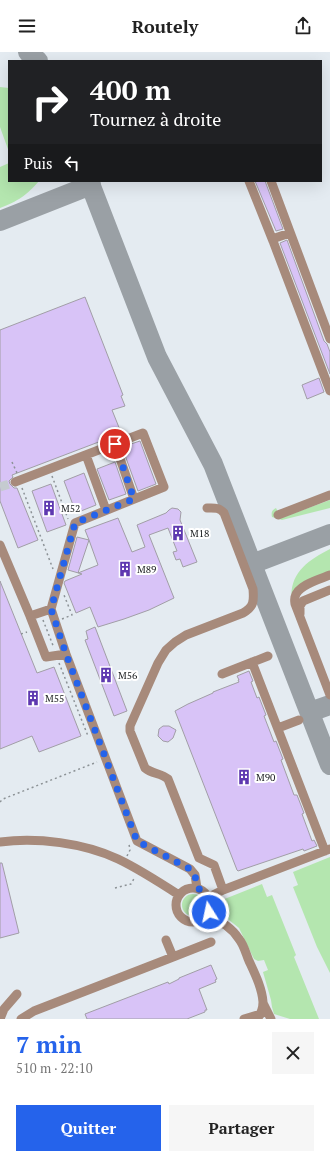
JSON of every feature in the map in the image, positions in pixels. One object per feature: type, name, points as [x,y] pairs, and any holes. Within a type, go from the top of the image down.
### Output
[{"type":"lane","points":[[249,182],[330,391]]},
{"type":"lane","points":[[271,182],[330,340]]},
{"type":"lane","points":[[273,241],[275,238],[290,233]]},
{"type":"lane","points":[[15,482],[143,433],[164,487],[75,523],[51,609],[66,654],[137,841],[190,869],[195,875],[197,888]]},
{"type":"lane","points":[[115,444],[134,499]]},
{"type":"lane","points":[[86,455],[106,510]]},
{"type":"lane","points":[[278,515],[330,495]]},
{"type":"lane","points":[[207,508],[217,508],[224,513],[253,589],[252,604],[249,609],[243,613],[180,639],[166,650],[155,670],[130,726],[130,731],[145,768],[150,772],[168,779],[199,858],[214,866],[223,890]]},
{"type":"lane","points":[[0,545],[46,657],[66,654]]},
{"type":"lane","points":[[330,575],[300,588],[294,597],[295,604],[330,694]]},
{"type":"lane","points":[[300,616],[300,606],[303,601],[330,590]]},
{"type":"lane","points":[[30,616],[51,609]]},
{"type":"lane","points":[[222,674],[268,656]]},
{"type":"lane","points":[[209,897],[223,890],[328,850],[252,662]]},
{"type":"lane","points":[[278,728],[299,720]]},
{"type":"lane","points":[[0,842],[33,840],[77,846],[103,853],[117,858],[140,870],[179,895]]},
{"type":"lane","points":[[188,888],[197,888],[206,893],[209,897],[211,907],[207,916],[202,920],[197,922],[187,921],[178,914],[176,904],[179,895],[183,891],[188,888]]},
{"type":"lane","points":[[207,916],[225,926],[240,939],[261,989],[263,1003],[271,1019]]},
{"type":"lane","points":[[166,940],[173,957]]},
{"type":"lane","points":[[21,1019],[34,1011],[211,942]]},
{"type":"lane","points":[[0,1019],[4,1009],[17,994]]},
{"type":"lane","points":[[244,1019],[259,1016],[263,1003]]},
{"type":"path","points":[[49,469],[70,524]]},
{"type":"path","points":[[45,625],[72,615],[64,594]]},
{"type":"path","points":[[0,802],[3,799],[98,762]]},
{"type":"path","points":[[115,888],[131,884],[140,870]]},
{"type":"green space","points":[[0,87],[8,88],[8,149],[0,127]]},
{"type":"green space","points":[[8,163],[8,182],[38,182],[21,198],[0,208],[0,167]]},
{"type":"green space","points":[[330,500],[330,508],[282,520],[272,517],[272,511],[276,508],[281,518]]},
{"type":"green space","points":[[330,549],[330,573],[300,585],[292,602],[293,583],[301,569],[314,558]]},
{"type":"green space","points":[[330,857],[330,973],[317,947],[293,887],[298,885],[293,872]]},
{"type":"green space","points":[[262,884],[267,897],[272,895],[296,955],[294,957],[319,1019],[290,1019],[274,1014],[263,972],[268,970],[264,960],[258,961],[254,959],[239,928],[219,912],[218,905],[222,900]]},
{"type":"green space","points":[[193,894],[201,897],[204,905],[201,913],[193,916],[185,913],[182,905],[185,897]]},
{"type":"building","points":[[255,182],[265,182],[283,229],[276,231]]},
{"type":"building","points":[[287,240],[324,341],[330,352],[330,374],[280,243]]},
{"type":"building","points":[[85,297],[123,395],[121,396],[125,406],[112,410],[122,435],[117,437],[117,435],[12,475],[13,477],[9,481],[10,484],[14,488],[17,488],[38,540],[18,548],[0,501],[0,330]]},
{"type":"building","points":[[319,378],[324,392],[307,399],[302,385]]},
{"type":"building","points":[[140,441],[156,484],[138,491],[122,447]]},
{"type":"building","points":[[115,462],[126,494],[109,500],[97,469]]},
{"type":"building","points":[[84,473],[96,505],[76,513],[64,481]]},
{"type":"building","name":"M52","points":[[51,484],[66,525],[47,532],[32,491]]},
{"type":"building","name":"M89","points":[[172,508],[178,509],[181,512],[180,520],[197,562],[183,567],[180,559],[176,560],[173,552],[177,551],[168,528],[149,535],[174,598],[149,610],[98,627],[90,607],[76,613],[64,583],[65,581],[82,574],[78,573],[98,565],[85,530],[118,518],[132,552],[145,547],[137,525],[166,513]]},
{"type":"building","points":[[77,537],[89,540],[78,573],[68,570]]},
{"type":"building","points":[[0,581],[37,673],[54,667],[81,736],[39,752],[32,736],[0,749]]},
{"type":"building","name":"M56","points":[[95,627],[127,711],[114,716],[85,640],[88,639],[86,631]]},
{"type":"building","name":"M90","points":[[249,671],[253,681],[251,682],[266,715],[264,716],[274,742],[276,741],[283,759],[281,760],[294,795],[297,795],[312,841],[314,840],[317,846],[304,851],[303,849],[238,871],[175,711],[213,692],[239,682],[237,676]]},
{"type":"building","points":[[163,726],[169,726],[176,730],[173,738],[168,742],[163,741],[158,736],[159,729]]},
{"type":"building","points":[[0,863],[2,863],[19,933],[0,938]]},
{"type":"building","points":[[211,965],[217,979],[215,980],[216,982],[199,989],[207,1010],[205,1010],[205,1012],[187,1019],[87,1019],[85,1014],[168,982],[169,984],[179,978]]},
{"type":"taxiway","points":[[28,52],[37,60]]},
{"type":"taxiway","points":[[89,182],[157,357],[213,464],[330,765]]},
{"type":"taxiway","points":[[0,221],[91,185]]},
{"type":"taxiway","points":[[252,564],[330,534]]},
{"type":"taxiway","points":[[310,712],[330,705]]},
{"type":"tunnel","points":[[0,487],[15,482]]},
{"type":"place","name":"M52","points":[[49,508]]},
{"type":"place","name":"M18","points":[[178,533]]},
{"type":"place","name":"M89","points":[[125,569]]},
{"type":"place","name":"M56","points":[[106,675]]},
{"type":"place","name":"M55","points":[[33,698]]},
{"type":"place","name":"M90","points":[[244,777]]},
{"type":"route","points":[[115,444],[134,499],[75,523],[51,609],[66,654],[137,841],[190,869],[195,875],[197,888],[206,893],[209,897],[211,907],[209,912]]}]
